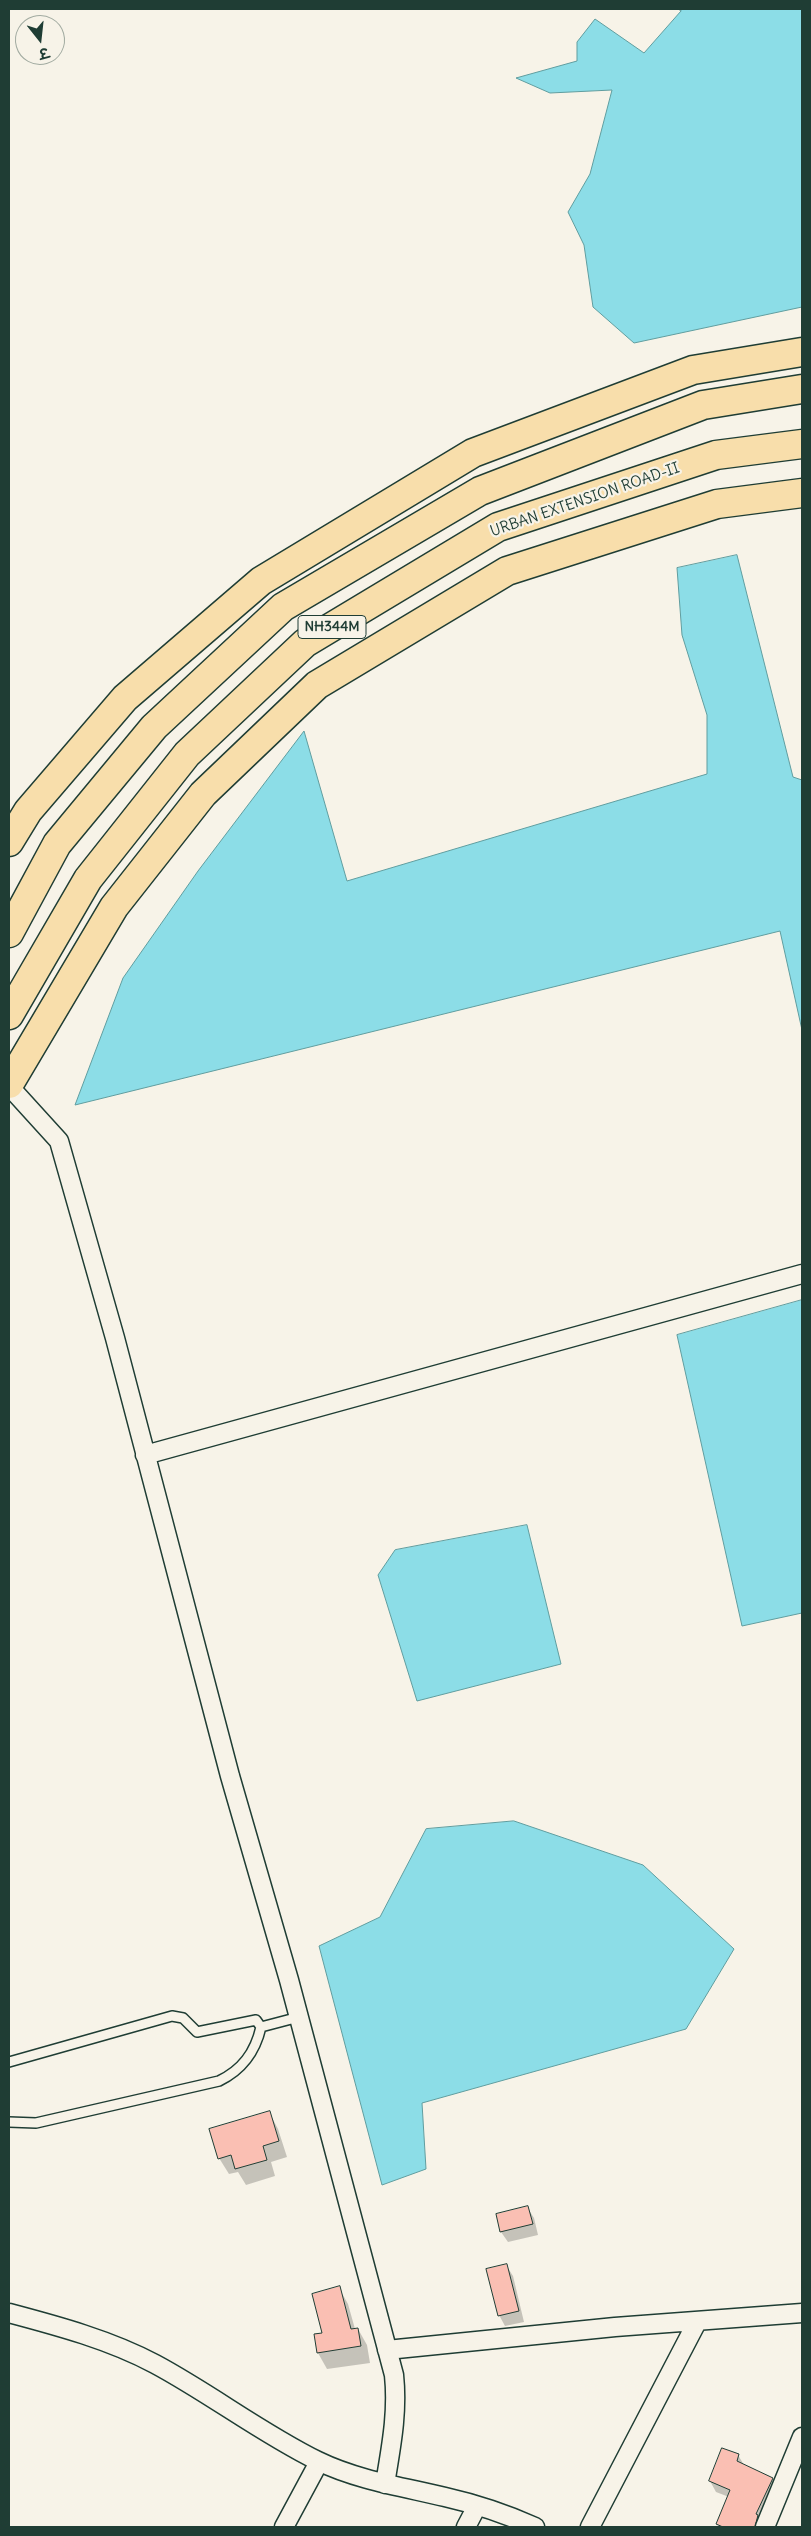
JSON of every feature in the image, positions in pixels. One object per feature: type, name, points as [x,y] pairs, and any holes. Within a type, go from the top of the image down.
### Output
[{"type":"main road","points":[[9,842],[28,811],[125,698],[262,581],[473,453],[693,370],[802,352]]},
{"type":"main road","name":"NH344M","points":[[9,933],[57,844],[154,727],[283,607],[480,491],[703,405],[802,389]]},
{"type":"main road","name":"URBAN EXTENSION ROAD-II","points":[[9,1015],[88,879],[187,754],[305,643],[498,527],[716,455],[802,444]]},
{"type":"main road","points":[[9,1085],[114,907],[203,794],[317,685],[507,571],[717,504],[802,493]]},
{"type":"street","points":[[9,1085],[59,1141],[115,1338],[230,1776],[299,2017],[394,2375],[397,2404],[385,2484]]},
{"type":"street","points":[[145,1455],[802,1274]]},
{"type":"street","points":[[9,2313],[101,2341],[154,2364],[318,2462],[385,2484],[477,2506],[513,2517],[535,2527]]},
{"type":"street","points":[[387,2350],[614,2327],[802,2313]]},
{"type":"street","points":[[590,2527],[697,2322]]},
{"type":"street","points":[[765,2527],[802,2437]]},
{"type":"street","points":[[284,2527],[318,2462]]},
{"type":"street","points":[[466,2527],[477,2506]]},
{"type":"lane","points":[[9,2062],[172,2016],[183,2018],[197,2032],[256,2020],[261,2027]]},
{"type":"lane","points":[[261,2027],[299,2017]]},
{"type":"lane","points":[[9,2122],[36,2123],[219,2081],[232,2075],[243,2066],[255,2046],[261,2027]]},
{"type":"water","points":[[678,9],[802,9],[802,307],[634,343],[593,307],[584,245],[568,212],[590,174],[612,90],[550,93],[516,78],[577,61],[577,42],[595,19],[644,53],[681,11]]},
{"type":"water","points":[[737,555],[793,777],[802,780],[802,1030],[780,931],[75,1105],[123,978],[198,871],[304,731],[347,881],[707,774],[707,715],[682,635],[677,568]]},
{"type":"water","points":[[802,1300],[802,1613],[742,1626],[677,1335]]},
{"type":"water","points":[[527,1525],[561,1664],[417,1701],[378,1575],[395,1550]]},
{"type":"water","points":[[514,1821],[643,1865],[734,1949],[686,2029],[422,2103],[426,2169],[382,2185],[319,1946],[380,1917],[426,1829]]},
{"type":"building","points":[[270,2111],[279,2141],[263,2146],[267,2160],[235,2169],[231,2155],[218,2159],[209,2129]]},
{"type":"building","points":[[528,2206],[533,2224],[500,2232],[496,2214]]},
{"type":"building","points":[[507,2264],[519,2311],[498,2316],[486,2269]]},
{"type":"building","points":[[340,2286],[351,2329],[358,2328],[361,2346],[317,2353],[314,2334],[322,2333],[312,2294]]},
{"type":"building","points":[[722,2448],[739,2454],[737,2461],[773,2478],[756,2514],[758,2515],[755,2527],[723,2527],[716,2524],[730,2490],[709,2481]]}]
